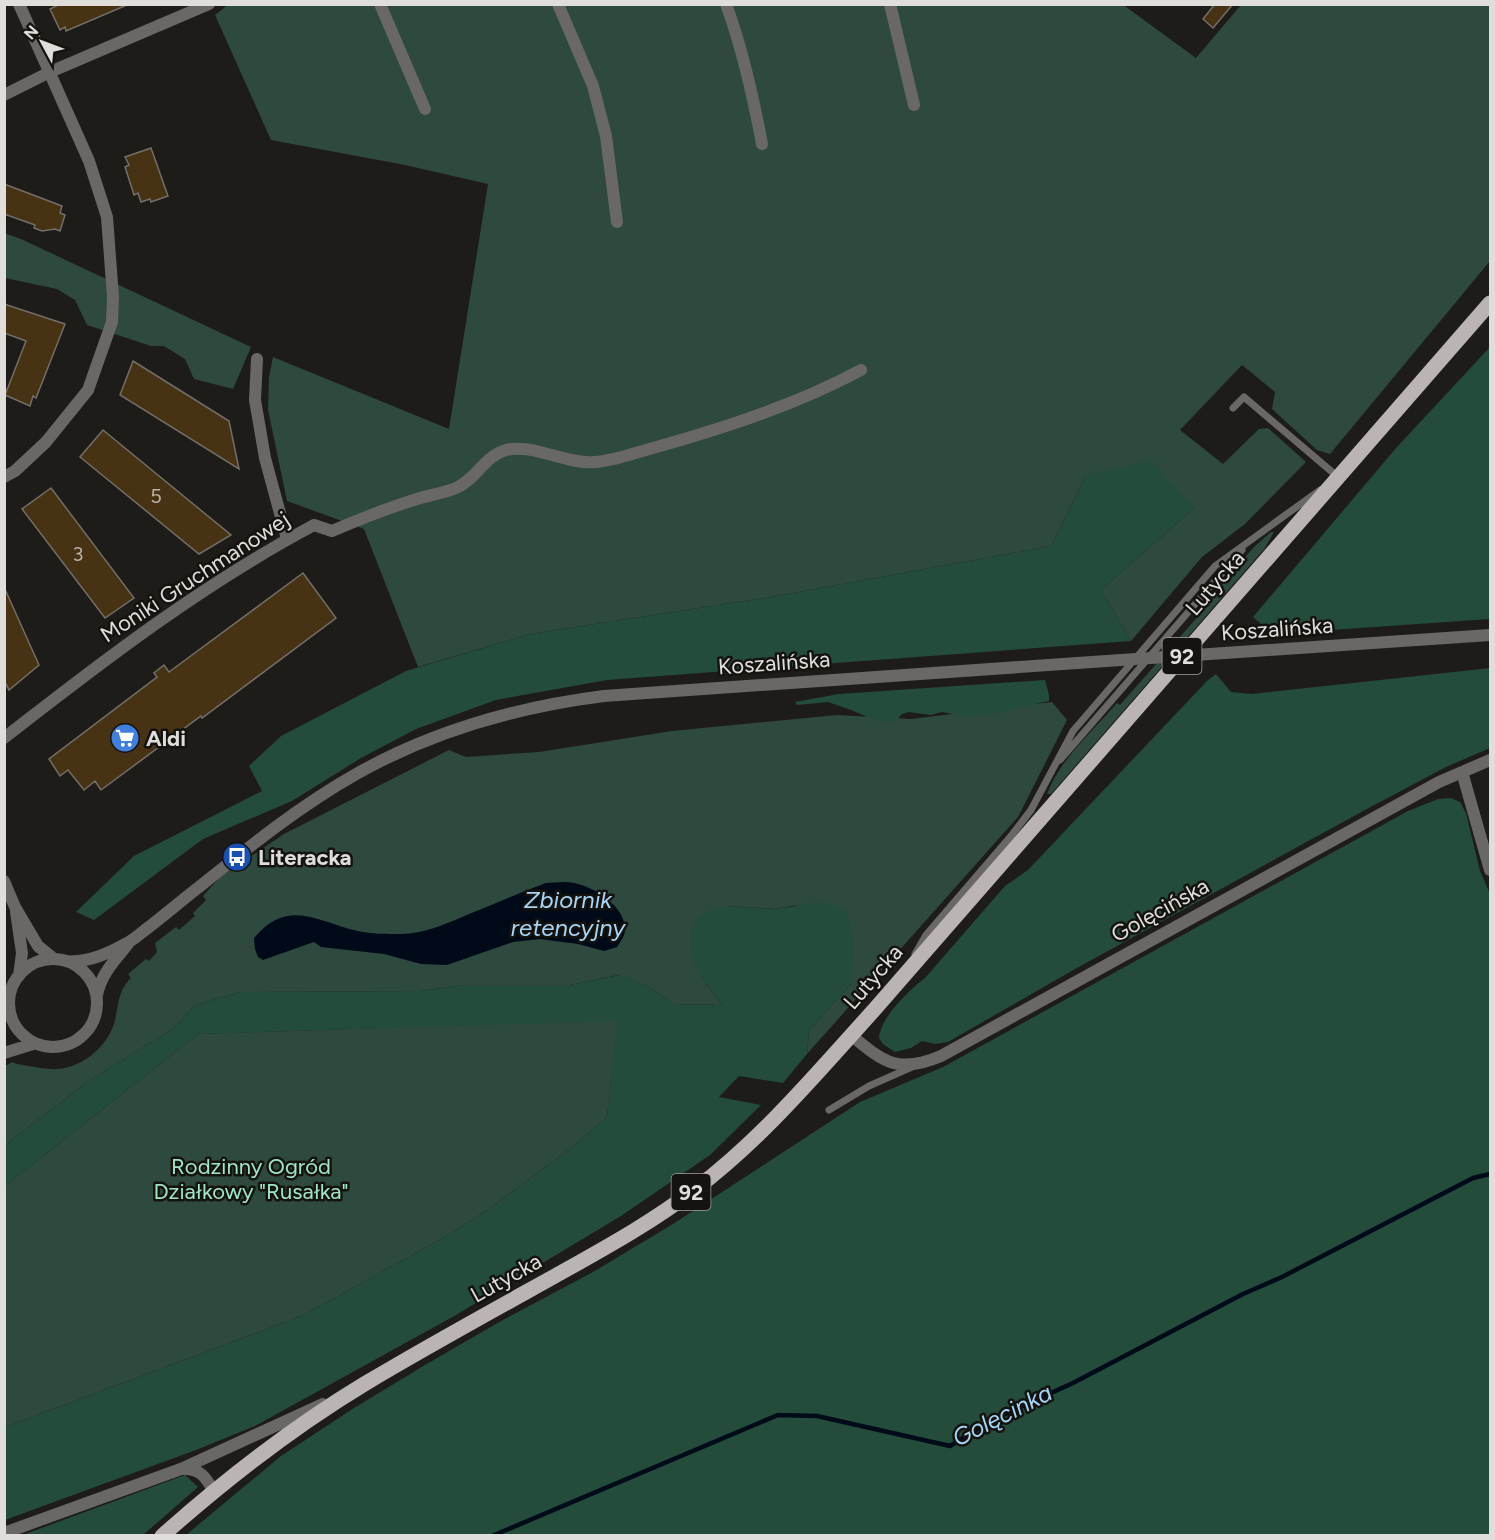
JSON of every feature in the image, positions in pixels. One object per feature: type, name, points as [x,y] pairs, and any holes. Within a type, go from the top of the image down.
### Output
[{"type":"main road","name":"Lutycka","points":[[162,1536],[285,1437],[367,1383],[619,1239],[694,1190],[760,1134],[901,980],[1491,303]]},
{"type":"street","points":[[4,477],[15,471],[46,442],[88,390],[112,322],[113,297],[107,217],[89,162],[19,4]]},
{"type":"street","points":[[380,4],[424,109]]},
{"type":"street","points":[[558,4],[593,86],[606,136],[617,222]]},
{"type":"street","points":[[726,4],[745,63],[762,144]]},
{"type":"street","points":[[890,4],[914,105]]},
{"type":"street","points":[[4,95],[50,72],[204,5]]},
{"type":"street","points":[[257,359],[255,400],[265,458],[287,539]]},
{"type":"street","name":"Moniki Gruchmanowej","points":[[4,738],[126,643],[220,580],[314,525],[332,531],[394,507],[455,488],[474,477],[486,461],[505,450],[527,450],[594,463],[608,460],[689,438],[742,420],[828,388],[861,370]]},
{"type":"street","name":"Koszalińska","points":[[97,996],[99,983],[105,972],[129,943],[264,836],[321,795],[408,748],[434,736],[482,720],[539,706],[604,696],[1491,635]]},
{"type":"street","name":"Golęcińska","points":[[851,1035],[886,1061],[897,1065],[918,1065],[941,1056],[1345,832],[1439,782],[1491,760]]},
{"type":"street","points":[[1462,772],[1491,870]]},
{"type":"street","points":[[4,881],[15,908],[38,946],[81,969],[92,981],[97,996],[97,1011],[91,1026],[79,1040],[63,1046],[47,1047],[33,1044],[7,1023],[10,996],[19,976],[22,953],[15,908]]},
{"type":"street","name":"Koszalińska","points":[[61,960],[80,962],[129,943]]},
{"type":"street","points":[[19,976],[29,966],[40,961],[61,960]]},
{"type":"street","points":[[4,1053],[33,1044]]},
{"type":"street","points":[[4,1533],[181,1469],[274,1428],[367,1383]]},
{"type":"street","points":[[181,1469],[195,1469],[201,1472],[206,1476],[214,1492]]},
{"type":"lane","points":[[901,980],[926,935],[1031,810],[1073,731],[1215,566],[1338,477],[1244,397],[1233,408]]},
{"type":"lane","points":[[829,1110],[869,1086],[918,1065]]},
{"type":"green space","points":[[229,4],[1122,4],[1196,58],[1241,5],[1490,5],[1490,261],[1330,454],[1317,450],[1272,409],[1275,392],[1242,365],[1180,430],[1223,464],[1259,429],[1268,428],[1306,462],[1245,524],[1202,557],[1131,641],[1101,590],[1194,508],[1086,475],[1051,546],[771,597],[530,634],[418,667],[364,529],[287,501],[268,410],[269,377],[273,357],[449,429],[488,184],[405,165],[271,140],[215,15]]},
{"type":"green space","points":[[4,233],[251,347],[233,389],[194,379],[185,359],[164,346],[151,346],[87,325],[75,300],[57,289],[5,278]]},
{"type":"green space","points":[[1490,347],[1490,619],[1273,634],[1253,617],[1397,447]]},
{"type":"green space","points":[[1151,460],[1194,508],[1101,590],[1131,641],[607,680],[496,700],[416,729],[361,758],[292,801],[203,839],[94,920],[76,912],[134,856],[262,791],[249,766],[281,736],[406,671],[530,634],[771,597],[1051,546],[1086,475]]},
{"type":"green space","points":[[1274,532],[1265,548],[1051,794],[1047,794],[1060,769],[1078,746],[1117,703],[1120,705],[1201,613],[1198,610],[1255,546]]},
{"type":"green space","points":[[1490,668],[1490,748],[1446,767],[1365,810],[1075,969],[948,1042],[935,1044],[922,1041],[911,1048],[895,1052],[883,1044],[879,1038],[884,1022],[896,1005],[925,978],[1005,886],[1028,870],[1216,674],[1231,692],[1251,694]]},
{"type":"green space","points":[[1045,680],[1049,701],[984,716],[908,712],[902,714],[897,720],[882,723],[828,702],[797,705],[795,702],[839,694]]},
{"type":"green space","points":[[1052,702],[1067,720],[1018,817],[807,1054],[809,1030],[851,984],[796,905],[776,909],[728,906],[701,977],[722,1005],[674,1004],[647,986],[618,975],[570,985],[463,985],[421,991],[240,992],[195,1005],[173,1029],[90,1080],[5,1145],[5,1066],[12,1062],[38,1068],[59,1069],[87,1059],[102,1046],[112,1029],[121,993],[131,978],[128,974],[146,959],[149,961],[157,952],[155,943],[176,927],[179,930],[195,916],[193,913],[206,900],[203,896],[220,877],[284,834],[449,750],[466,757],[539,752],[672,731],[837,715],[911,719]]},
{"type":"green space","points":[[1451,798],[1460,802],[1466,813],[1480,871],[1490,894],[1490,1535],[186,1535],[281,1456],[354,1408],[501,1321],[593,1272],[673,1224],[860,1102],[943,1067],[1408,811],[1438,799]]},
{"type":"green space","points":[[819,902],[846,909],[854,946],[851,984],[809,1030],[807,1054],[783,1083],[739,1076],[719,1097],[761,1105],[710,1155],[621,1216],[456,1315],[255,1426],[5,1520],[5,1427],[304,1315],[450,1234],[489,1209],[571,1148],[607,1117],[617,1021],[198,1034],[5,1186],[5,1145],[90,1080],[173,1029],[195,1005],[240,992],[421,991],[463,985],[570,985],[619,975],[647,986],[674,1004],[722,1005],[701,977],[690,953],[691,925],[709,910],[728,906],[776,909]]},
{"type":"green space","name":"Rodzinny Ogród Działkowy \"Rusałka\"","points":[[618,1020],[607,1117],[571,1148],[489,1209],[450,1234],[304,1315],[5,1427],[5,1186],[198,1034]]},
{"type":"green space","points":[[185,1475],[198,1487],[143,1535],[20,1536]]},
{"type":"water","name":"Zbiornik retencyjny","points":[[564,882],[582,885],[608,899],[624,922],[624,934],[617,947],[604,951],[578,944],[540,939],[513,942],[447,965],[421,964],[384,954],[321,947],[314,942],[263,960],[258,957],[255,949],[254,938],[279,918],[291,915],[316,918],[363,932],[384,934],[419,932],[438,927],[546,883]]},
{"type":"building","points":[[60,4],[127,5],[66,31],[65,27],[60,30],[50,9]]},
{"type":"building","points":[[1215,4],[1233,4],[1213,28],[1203,19]]},
{"type":"building","points":[[151,148],[168,196],[151,202],[150,199],[141,202],[138,193],[134,195],[125,167],[129,165],[125,157]]},
{"type":"building","points":[[4,184],[62,206],[60,213],[65,215],[60,231],[55,229],[42,231],[34,228],[35,225],[4,214]]},
{"type":"building","points":[[4,304],[65,324],[36,398],[33,396],[30,406],[5,395],[26,341],[4,333]]},
{"type":"building","points":[[133,361],[229,421],[239,469],[120,395]]},
{"type":"building","points":[[103,430],[231,535],[199,554],[80,457]]},
{"type":"building","points":[[51,488],[134,598],[105,618],[22,509]]},
{"type":"building","points":[[303,573],[336,618],[101,790],[95,781],[84,790],[68,770],[60,776],[49,759],[157,677],[154,673],[164,665],[169,672]]},
{"type":"building","points":[[4,587],[39,665],[9,690],[4,680]]},
{"type":"waterway","name":"Golęcinka","points":[[492,1536],[778,1415],[817,1416],[950,1446],[990,1421],[1073,1383],[1473,1178],[1490,1174]]},
{"type":"place","name":"Aldi","points":[[125,738]]},
{"type":"place","name":"Literacka","points":[[237,857]]}]
